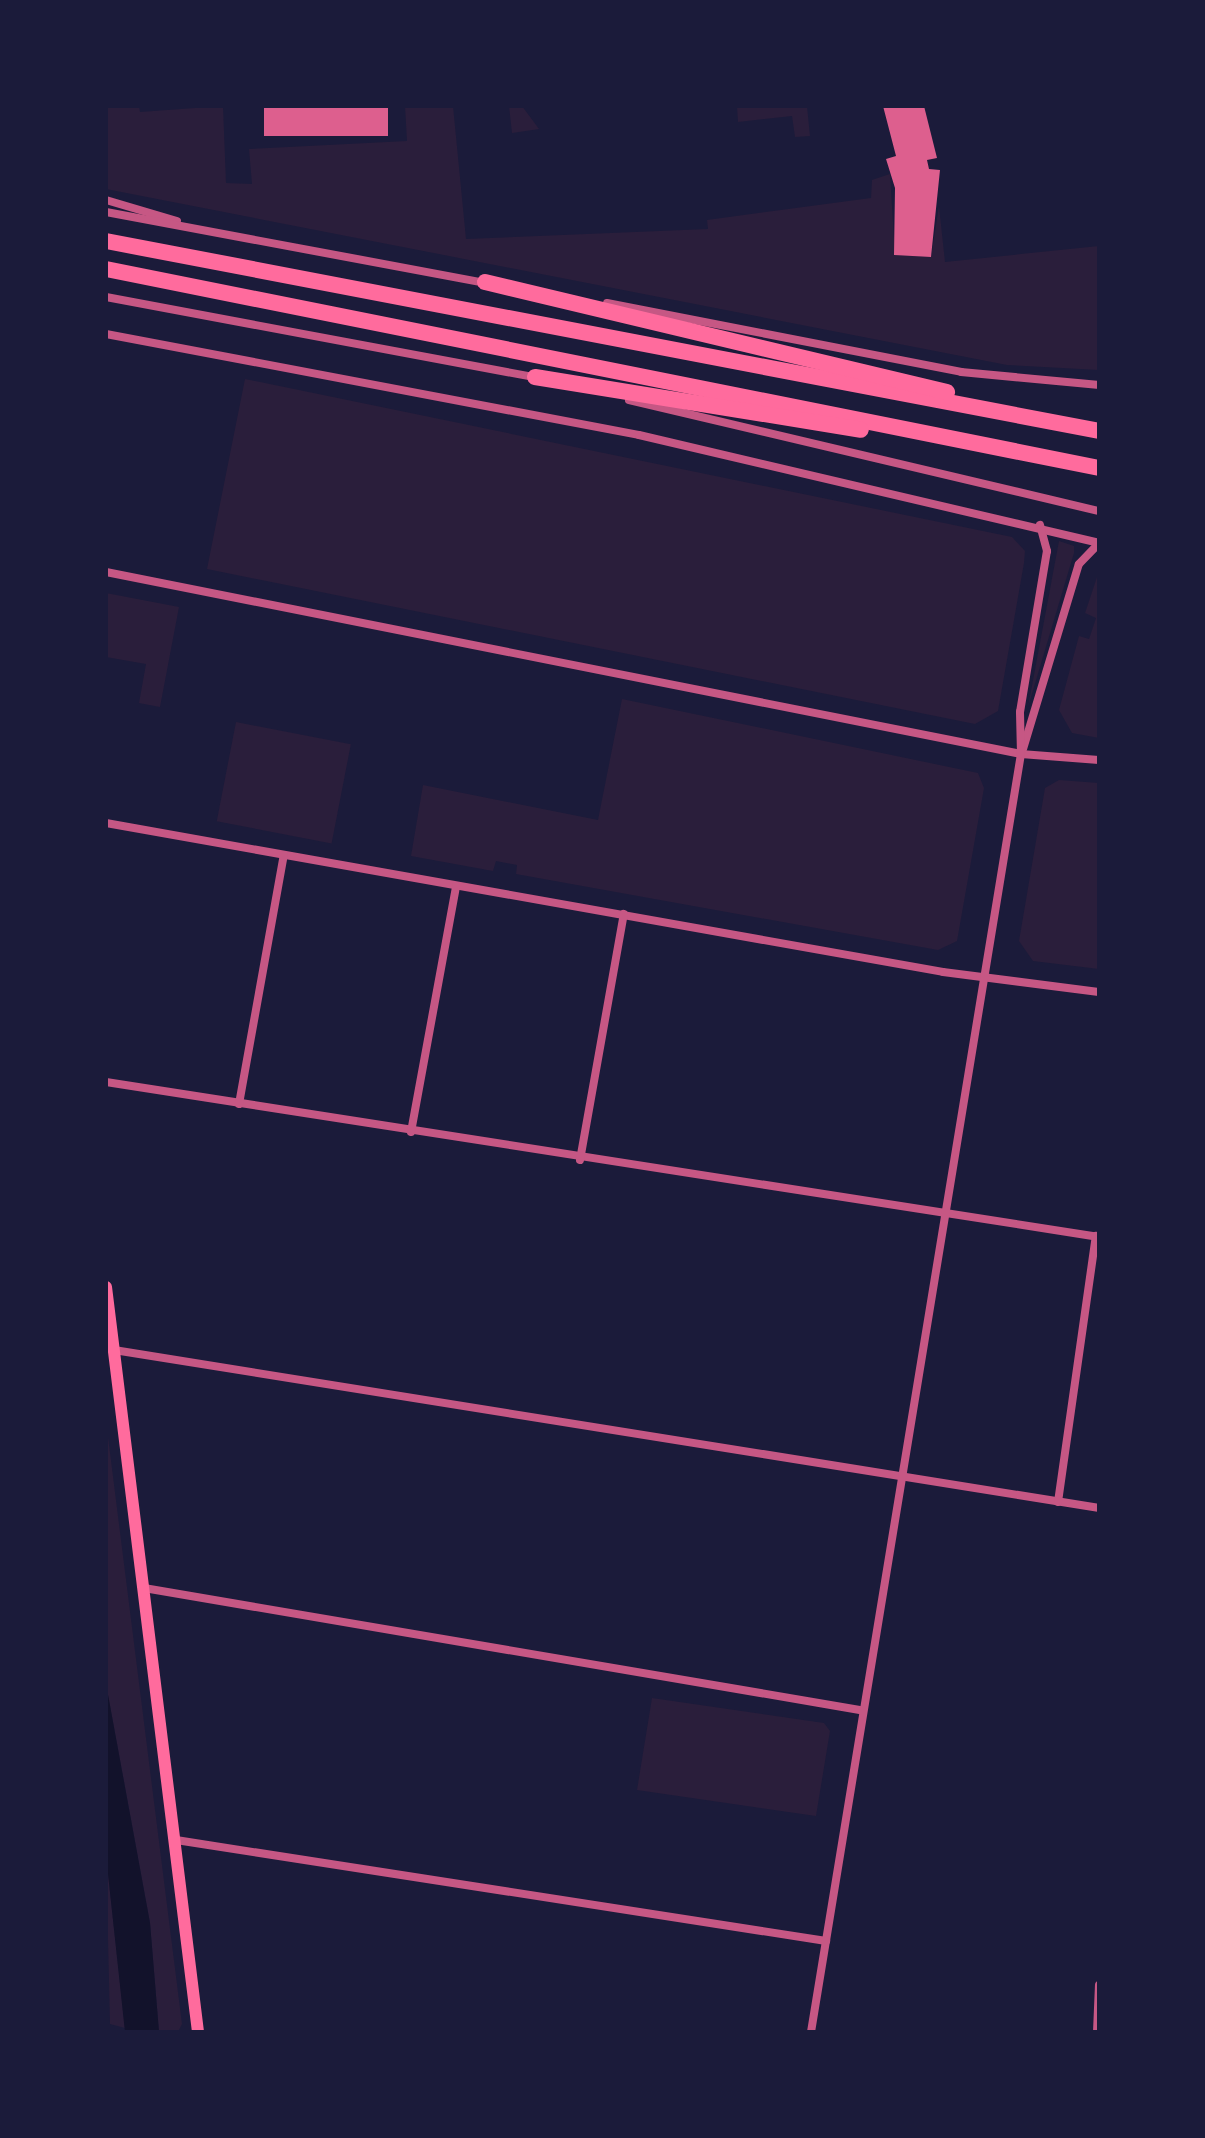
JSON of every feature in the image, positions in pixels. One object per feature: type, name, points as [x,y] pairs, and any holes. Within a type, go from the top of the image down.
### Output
[{"type":"highway","points":[[106,241],[1092,430]]},
{"type":"highway","points":[[106,269],[1099,468]]},
{"type":"highway","points":[[485,282],[1092,430]]},
{"type":"highway","points":[[535,377],[978,444]]},
{"type":"main road","points":[[106,1287],[198,2032]]},
{"type":"street","points":[[106,200],[224,234]]},
{"type":"street","points":[[106,212],[961,372],[1099,385]]},
{"type":"street","points":[[106,297],[535,377],[1099,511]]},
{"type":"street","points":[[106,334],[639,435],[1040,525],[1099,543],[1079,564],[1038,716],[1021,754]]},
{"type":"street","points":[[811,2032],[940,1212],[1021,754],[1020,712],[1047,551],[1040,525]]},
{"type":"street","points":[[106,572],[1021,754],[1099,760]]},
{"type":"street","points":[[106,823],[983,978],[1099,992]]},
{"type":"street","points":[[239,1104],[284,855]]},
{"type":"street","points":[[411,1132],[456,886]]},
{"type":"street","points":[[580,1160],[624,914]]},
{"type":"street","points":[[106,1082],[580,1160],[1098,1236],[1058,1502]]},
{"type":"street","points":[[114,1350],[1099,1508]]},
{"type":"street","points":[[144,1588],[860,1710]]},
{"type":"street","points":[[176,1840],[826,1941]]},
{"type":"street","points":[[1097,2032],[1099,1985]]},
{"type":"shaded area","points":[[106,106],[139,106],[140,112],[223,106],[226,183],[252,184],[249,149],[407,141],[405,106],[453,106],[466,239],[708,229],[707,220],[871,198],[872,180],[890,174],[895,255],[931,257],[939,206],[945,262],[1099,246],[1099,370],[1007,365],[106,189]]},
{"type":"shaded area","points":[[509,106],[522,106],[539,129],[512,133]]},
{"type":"shaded area","points":[[737,106],[807,106],[810,136],[795,137],[792,116],[738,122]]},
{"type":"shaded area","points":[[245,379],[1012,537],[1025,551],[998,711],[975,724],[207,569]]},
{"type":"shaded area","points":[[1059,541],[1074,546],[1074,553],[1028,707]]},
{"type":"shaded area","points":[[1099,571],[1099,738],[1072,733],[1059,710],[1079,636],[1089,639],[1096,618],[1085,613]]},
{"type":"shaded area","points":[[106,593],[179,607],[160,707],[139,703],[146,664],[106,657]]},
{"type":"shaded area","points":[[622,699],[978,773],[984,788],[957,941],[938,950],[516,874],[517,865],[496,861],[493,871],[411,856],[423,785],[598,820]]},
{"type":"shaded area","points":[[236,722],[351,744],[332,843],[217,821]]},
{"type":"shaded area","points":[[1059,780],[1099,783],[1099,969],[1033,961],[1019,941],[1045,788]]},
{"type":"shaded area","points":[[106,1421],[182,2024],[178,2032],[159,2032],[150,1923],[106,1684]]},
{"type":"shaded area","points":[[106,1684],[150,1923],[159,2032],[125,2032],[106,1855]]},
{"type":"shaded area","points":[[652,1698],[824,1723],[830,1731],[816,1816],[637,1790]]},
{"type":"shaded area","points":[[106,1855],[125,2028],[110,2024]]},
{"type":"building","points":[[264,106],[388,106],[388,136],[264,136]]},
{"type":"building","points":[[883,106],[924,106],[937,158],[927,160],[929,169],[940,170],[931,257],[894,255],[895,188],[886,159],[896,156]]}]
